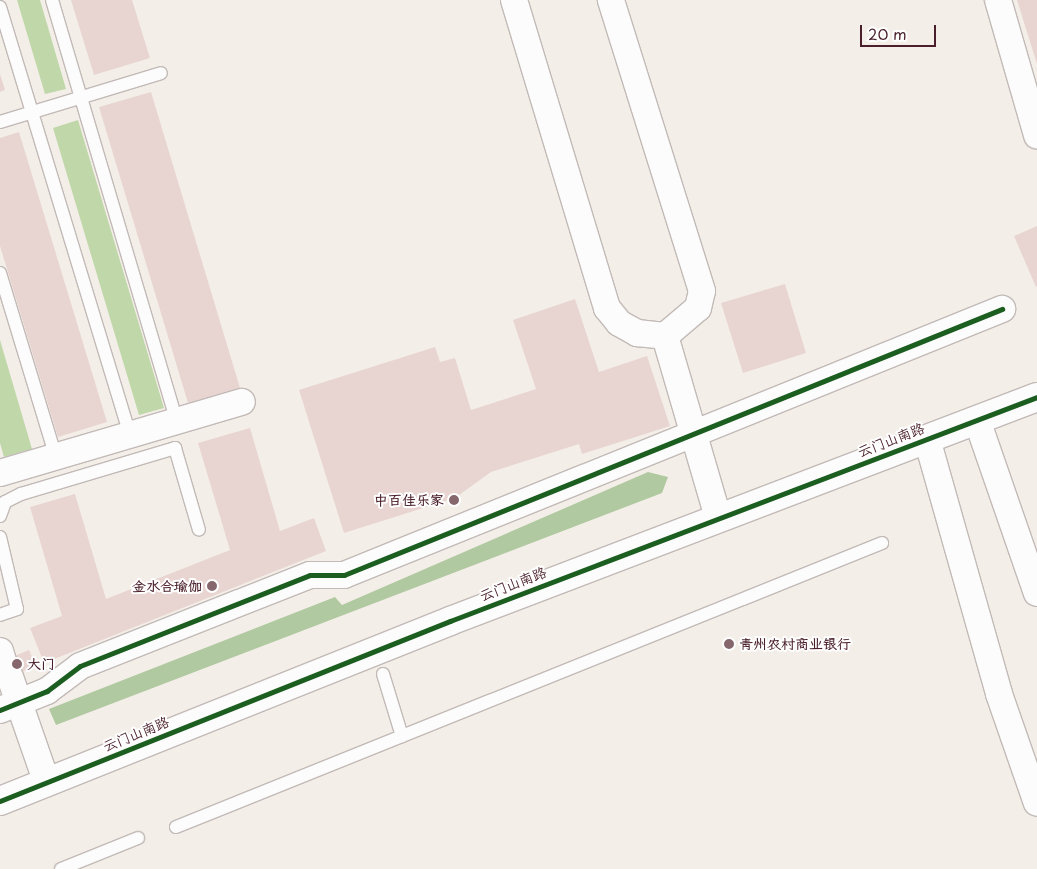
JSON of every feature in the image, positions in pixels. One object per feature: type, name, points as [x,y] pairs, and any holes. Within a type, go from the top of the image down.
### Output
[{"type":"main road","name":"云门山南路","points":[[0,801],[718,517],[1037,397]]},
{"type":"street","points":[[514,0],[608,308],[619,323],[637,333],[665,336],[698,308],[702,291],[611,0]]},
{"type":"street","points":[[998,0],[1037,135]]},
{"type":"street","points":[[9,706],[98,659],[310,575],[344,575],[1002,309]]},
{"type":"street","points":[[665,336],[718,517]]},
{"type":"street","points":[[0,473],[242,402]]},
{"type":"street","points":[[977,420],[1037,593]]},
{"type":"street","points":[[927,438],[999,694],[1037,803]]},
{"type":"street","points":[[4,663],[9,706],[47,783]]},
{"type":"lane","points":[[52,0],[177,421]]},
{"type":"lane","points":[[0,7],[130,435]]},
{"type":"lane","points":[[0,122],[162,73]]},
{"type":"lane","points":[[0,273],[56,457]]},
{"type":"lane","points":[[0,516],[5,502],[21,494],[175,448],[199,530]]},
{"type":"lane","points":[[0,537],[17,609],[0,615]]},
{"type":"lane","points":[[176,827],[882,543]]},
{"type":"lane","points":[[383,674],[402,736]]},
{"type":"lane","points":[[61,869],[138,838]]},
{"type":"green space","points":[[17,0],[40,0],[66,89],[45,94]]},
{"type":"green space","points":[[78,120],[164,408],[139,415],[53,128]]},
{"type":"green space","points":[[0,340],[32,449],[4,457],[0,443]]},
{"type":"green space","points":[[648,472],[668,477],[662,493],[56,725],[49,709],[335,597],[342,605]]},
{"type":"building","points":[[71,0],[132,0],[150,58],[94,75]]},
{"type":"building","points":[[1017,0],[1037,0],[1037,64]]},
{"type":"building","points":[[0,74],[5,90],[0,92]]},
{"type":"building","points":[[151,92],[240,388],[188,403],[99,107]]},
{"type":"building","points":[[19,132],[107,422],[58,437],[0,246],[0,138]]},
{"type":"building","points":[[1037,226],[1037,286],[1036,287],[1014,236]]},
{"type":"building","points":[[785,284],[806,353],[743,373],[721,303]]},
{"type":"building","points":[[575,299],[599,372],[647,356],[670,426],[582,454],[579,444],[491,472],[455,498],[344,533],[299,390],[435,347],[440,362],[455,358],[471,410],[536,389],[513,320]]},
{"type":"building","points":[[250,428],[280,531],[314,518],[326,551],[44,663],[30,628],[62,616],[30,507],[75,494],[106,599],[230,550],[198,443]]},
{"type":"building","name":"大门","points":[[29,650],[36,666],[0,681],[0,662]]},
{"type":"cycle path","points":[[0,710],[47,691],[80,666],[310,575],[344,575],[1002,309]]},
{"type":"cycle path","points":[[0,801],[450,621],[1037,397]]},
{"type":"place","name":"中百佳乐家","points":[[454,500]]},
{"type":"place","name":"金水合瑜伽","points":[[212,586]]},
{"type":"place","name":"青州农村商业银行","points":[[729,644]]},
{"type":"place","name":"大门","points":[[17,664]]}]
